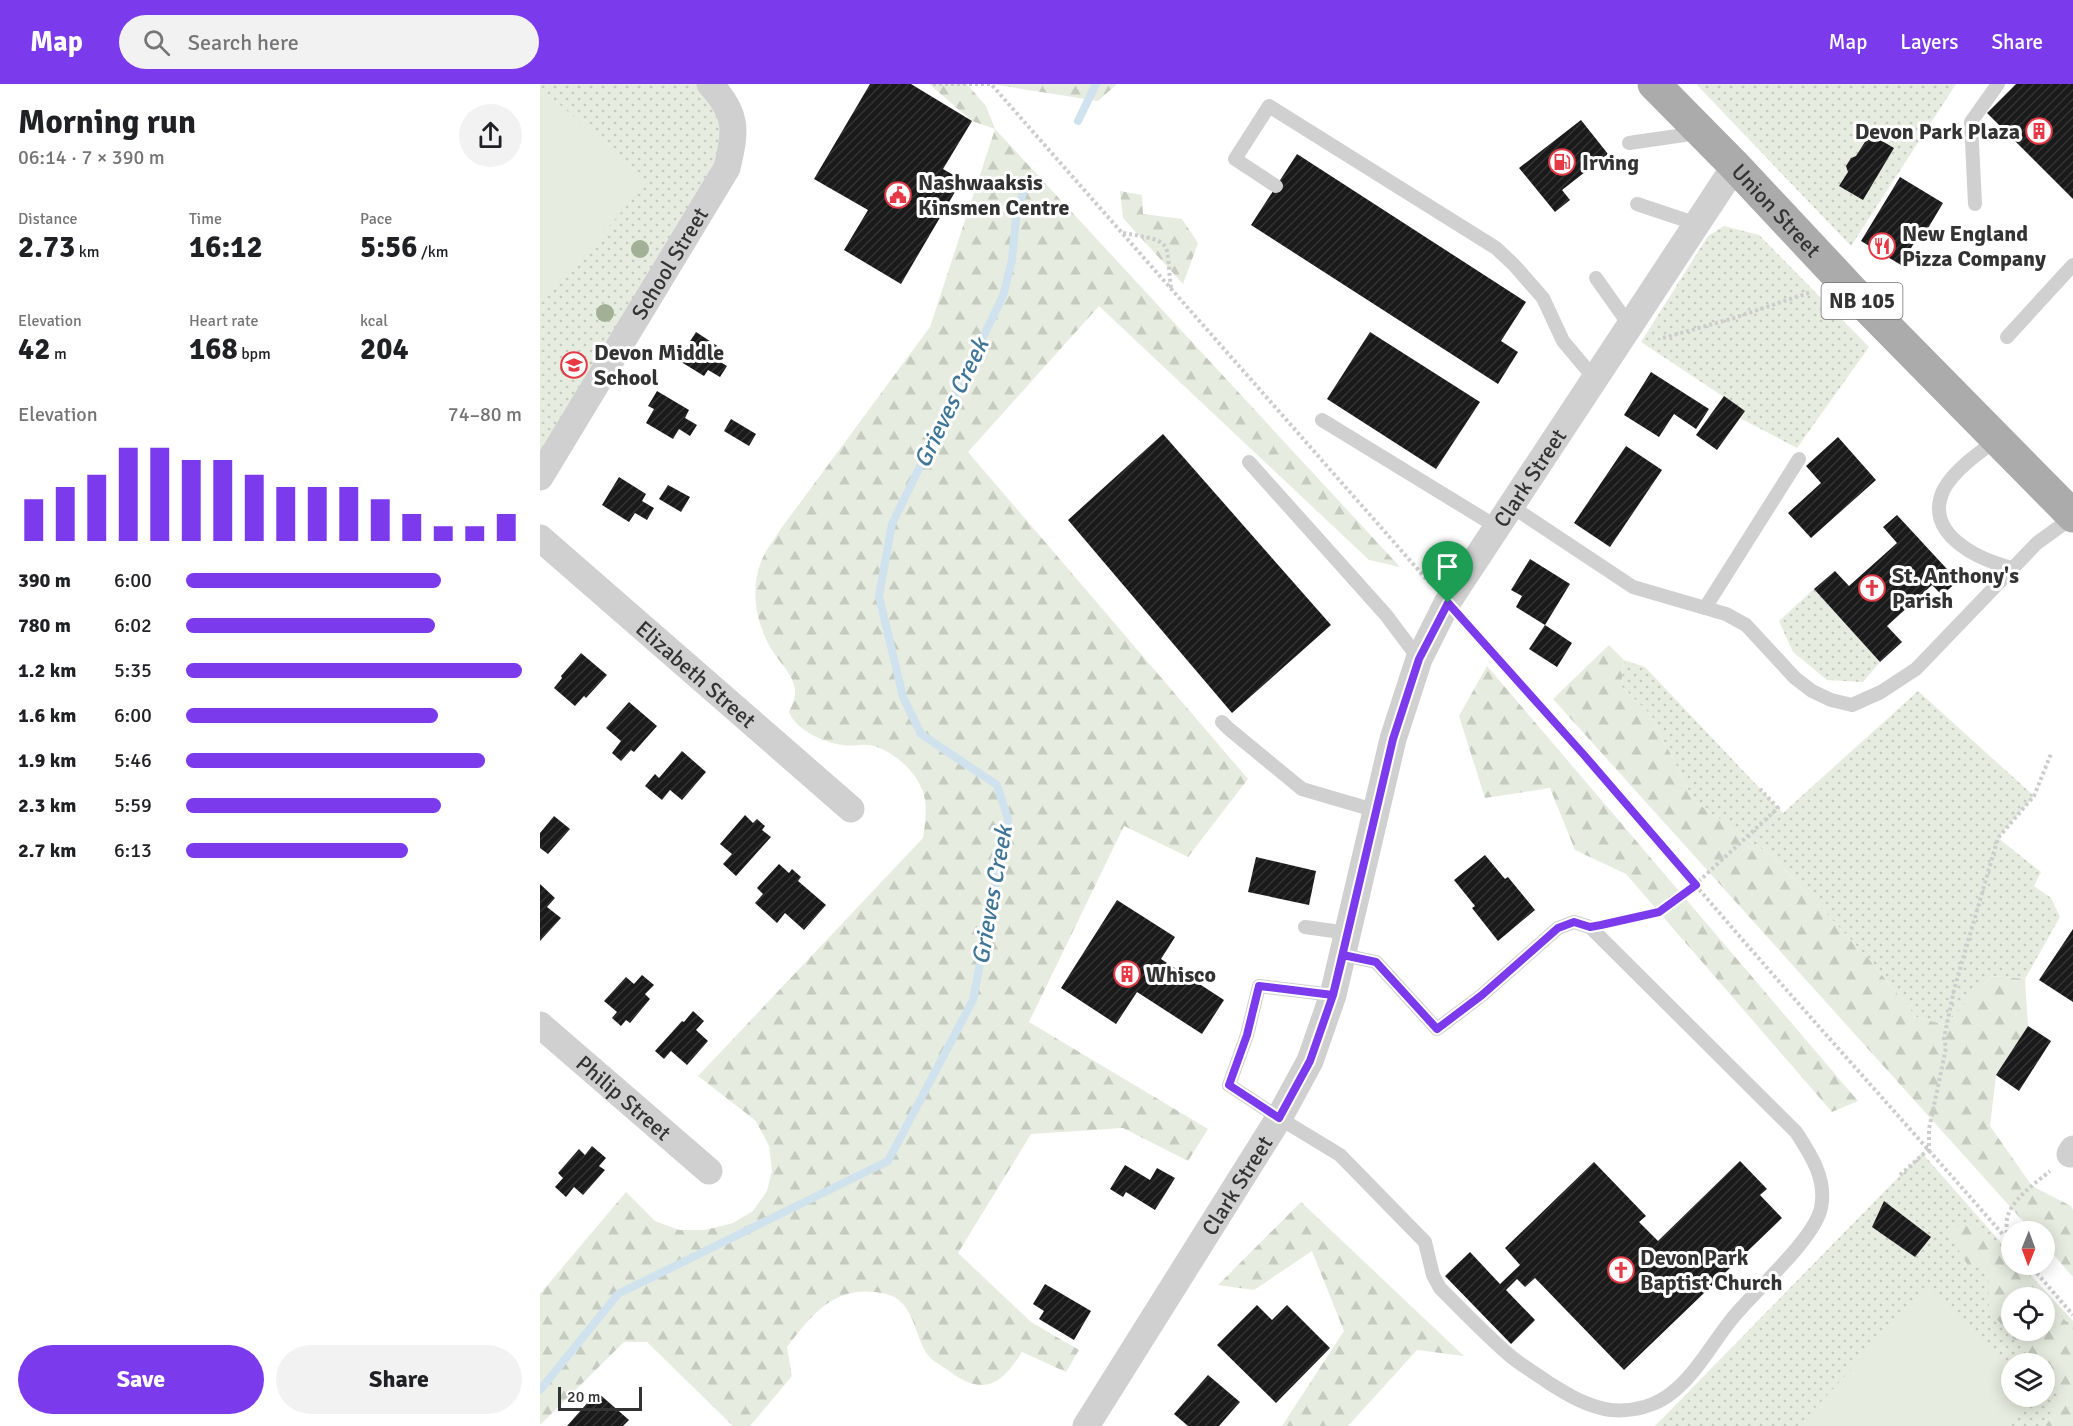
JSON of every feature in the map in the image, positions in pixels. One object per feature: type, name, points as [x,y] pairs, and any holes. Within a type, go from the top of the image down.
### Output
[{"type":"main road","name":"Union Street","points":[[1654,84],[1736,166],[1868,308],[2073,517]]},
{"type":"street","name":"School Street","points":[[540,477],[727,168],[734,138],[732,120],[717,92]]},
{"type":"street","name":"Clark Street","points":[[1086,1426],[1279,1118],[1310,1061],[1333,995],[1393,739],[1419,659],[1448,603],[1736,166]]},
{"type":"street","name":"Elizabeth Street","points":[[540,538],[851,809]]},
{"type":"street","name":"Philip Street","points":[[540,1024],[709,1171]]},
{"type":"lane","points":[[1975,204],[1971,122],[1998,84]]},
{"type":"lane","points":[[1276,186],[1235,159],[1269,106],[1496,248],[1543,298],[1563,341],[1595,379]]},
{"type":"lane","points":[[1629,143],[1702,133]]},
{"type":"lane","points":[[1637,204],[1697,225]]},
{"type":"lane","points":[[2007,337],[2073,266]]},
{"type":"lane","points":[[1596,278],[1630,326]]},
{"type":"lane","points":[[1322,420],[1633,587],[1726,615],[1746,625],[1795,678],[1812,691],[1831,700],[1852,705],[1881,692],[1916,669],[2037,543],[2073,517]]},
{"type":"lane","points":[[1998,439],[1968,461],[1945,489],[1940,506],[1940,523],[1956,541],[1974,555],[1991,563],[2012,568]]},
{"type":"lane","points":[[1705,608],[1799,459]]},
{"type":"lane","points":[[1250,462],[1386,615],[1419,659]]},
{"type":"lane","points":[[1222,722],[1302,789],[1377,811]]},
{"type":"lane","points":[[1305,927],[1346,944],[1376,962],[1437,1029],[1482,995],[1558,928],[1574,922],[1590,927],[1796,1132],[1811,1155],[1819,1174],[1822,1192],[1821,1208],[1814,1225],[1804,1239],[1743,1305],[1690,1376],[1673,1392],[1654,1404],[1632,1410],[1611,1410],[1591,1406],[1564,1392],[1510,1356],[1440,1288],[1433,1275],[1425,1242],[1340,1155],[1229,1085],[1247,1035],[1259,986],[1333,995]]},
{"type":"path","points":[[933,84],[991,84],[1584,755],[2001,1232]]},
{"type":"path","points":[[1122,233],[1156,239],[1165,246],[1170,256],[1171,289]]},
{"type":"path","points":[[1663,338],[1734,318],[1814,291]]},
{"type":"path","points":[[1900,1175],[1929,1149],[1929,1129],[1946,1048],[1944,1038],[1954,990],[1998,838],[2034,796],[2051,754]]},
{"type":"path","points":[[1590,927],[1659,912],[1696,885],[1778,808],[1760,789]]},
{"type":"path","points":[[2007,1221],[2011,1208],[2032,1186],[2072,1152]]},
{"type":"path","points":[[2038,1275],[2073,1315]]},
{"type":"green space","name":"Devon Middle School","points":[[540,84],[710,84],[734,138],[540,477]]},
{"type":"green space","points":[[929,84],[967,84],[986,106],[995,129],[972,121]]},
{"type":"green space","points":[[991,84],[1117,84],[1098,101]]},
{"type":"green space","points":[[1696,84],[1956,84],[1851,246]]},
{"type":"green space","points":[[540,87],[648,182],[540,304]]},
{"type":"green space","points":[[995,129],[1400,567],[1369,560],[1099,306],[968,452],[1248,779],[1188,857],[1124,826],[1029,1022],[1208,1129],[1188,1161],[1123,1128],[1031,1134],[958,1253],[1031,1322],[1079,1350],[1066,1372],[1022,1352],[1007,1373],[999,1379],[991,1384],[972,1384],[929,1357],[909,1313],[898,1299],[881,1293],[860,1292],[834,1299],[804,1325],[787,1347],[792,1376],[750,1426],[733,1426],[647,1342],[624,1342],[540,1425],[540,1294],[626,1192],[655,1221],[679,1230],[705,1230],[733,1223],[753,1211],[767,1191],[772,1171],[769,1146],[756,1121],[698,1076],[923,838],[926,815],[925,798],[920,784],[903,763],[874,746],[842,745],[819,738],[804,730],[789,712],[795,696],[794,685],[790,675],[770,647],[761,627],[756,605],[756,583],[763,558],[780,530],[930,327]]},
{"type":"green space","points":[[1120,191],[1142,195],[1143,214],[1182,219],[1198,243],[1183,284],[1123,218]]},
{"type":"green space","points":[[1724,226],[1759,235],[1869,347],[1797,448],[1740,418],[1745,411],[1641,342],[1708,236]]},
{"type":"green space","points":[[1814,589],[1880,662],[1863,682],[1827,680],[1793,652],[1779,621]]},
{"type":"green space","points":[[1609,645],[1624,660],[1621,686],[1651,715],[1694,801],[1774,858],[1868,958],[1916,1017],[1945,1025],[1992,976],[2025,979],[2028,1026],[1996,1075],[1990,1126],[2032,1186],[2071,1206],[2073,1210],[2073,1277],[2055,1256],[2055,1221],[2023,1221],[1553,699]]},
{"type":"green space","points":[[1624,660],[1645,667],[1783,813],[1918,691],[2034,796],[1998,838],[2041,872],[2034,886],[2051,898],[2060,917],[2025,979],[1992,976],[1945,1025],[1916,1017],[1868,958],[1774,858],[1694,801],[1651,715],[1621,686]]},
{"type":"green space","points":[[1487,666],[1858,1101],[1832,1112],[1626,874],[1575,850],[1550,788],[1485,798],[1459,716]]},
{"type":"green space","points":[[1922,1153],[2001,1243],[2001,1275],[2030,1275],[2041,1287],[2001,1287],[2001,1341],[2055,1341],[2055,1302],[2073,1321],[2073,1412],[2064,1426],[1655,1426]]},
{"type":"green space","points":[[1301,1202],[1464,1356],[1417,1350],[1348,1426],[1282,1426],[1344,1331],[1312,1251],[1254,1290],[1218,1285]]},
{"type":"green space","points":[[1973,1222],[2001,1252],[2001,1275],[2023,1275],[2035,1287],[2001,1287],[2001,1324],[1989,1310],[1988,1265],[1969,1267],[1946,1230]]},
{"type":"green space","points":[[1929,1287],[2001,1355],[2001,1407],[2026,1407],[2008,1426],[1798,1426]]},
{"type":"green space","points":[[2055,1309],[2073,1329],[2073,1426],[2043,1426],[2060,1396],[2055,1390],[2055,1353],[2026,1353],[2015,1341],[2055,1341]]},
{"type":"building","name":"Nashwaaksis Kinsmen Centre","points":[[870,84],[911,84],[972,121],[943,169],[962,180],[901,284],[844,250],[868,210],[814,179]]},
{"type":"building","name":"Devon Park Plaza","points":[[2016,84],[2073,84],[2073,199],[1987,113]]},
{"type":"building","name":"Irving","points":[[1581,120],[1608,154],[1562,190],[1570,200],[1555,212],[1519,168]]},
{"type":"building","points":[[1870,134],[1894,148],[1863,200],[1839,186],[1848,172],[1846,166],[1851,158],[1856,156]]},
{"type":"building","points":[[1297,154],[1526,302],[1501,341],[1518,352],[1498,384],[1251,225]]},
{"type":"building","points":[[1900,177],[1943,203],[1921,240],[1917,238],[1901,265],[1861,241]]},
{"type":"building","points":[[696,332],[722,349],[715,359],[727,366],[720,377],[708,370],[704,376],[678,360]]},
{"type":"building","points":[[1370,332],[1480,402],[1436,469],[1327,399]]},
{"type":"building","points":[[1651,372],[1709,409],[1696,429],[1674,414],[1659,437],[1624,415]]},
{"type":"building","points":[[657,391],[689,410],[685,418],[697,425],[690,436],[679,429],[673,439],[646,423],[654,409],[648,406]]},
{"type":"building","points":[[1724,396],[1745,411],[1717,450],[1696,435]]},
{"type":"building","points":[[731,419],[756,434],[749,446],[724,431]]},
{"type":"building","points":[[1163,434],[1331,625],[1232,713],[1068,520]]},
{"type":"building","points":[[1838,437],[1876,480],[1811,538],[1788,513],[1821,483],[1806,466]]},
{"type":"building","points":[[1626,446],[1662,470],[1610,547],[1574,523]]},
{"type":"building","points":[[619,477],[646,494],[642,501],[654,508],[647,520],[635,513],[629,522],[602,505]]},
{"type":"building","points":[[668,485],[690,497],[681,512],[659,499]]},
{"type":"building","name":"St. Anthony's Parish","points":[[1897,515],[1958,581],[1942,595],[1932,585],[1887,626],[1902,642],[1880,662],[1814,589],[1835,571],[1849,586],[1897,543],[1883,527]]},
{"type":"building","points":[[1530,559],[1570,584],[1545,625],[1516,607],[1522,596],[1511,590]]},
{"type":"building","points":[[1545,625],[1572,643],[1557,667],[1529,649]]},
{"type":"building","points":[[581,653],[607,675],[586,698],[584,696],[575,706],[554,688]]},
{"type":"building","points":[[629,702],[657,726],[634,752],[631,750],[621,761],[612,753],[621,741],[606,728]]},
{"type":"building","points":[[682,751],[706,772],[682,800],[670,790],[662,800],[645,786],[655,774],[659,778]]},
{"type":"building","points":[[745,815],[753,823],[757,819],[765,826],[762,830],[771,837],[736,876],[723,864],[732,854],[720,844]]},
{"type":"building","points":[[554,816],[570,829],[548,854],[540,848],[540,833]]},
{"type":"building","points":[[1485,855],[1505,879],[1508,877],[1535,910],[1498,941],[1472,908],[1475,906],[1454,880]]},
{"type":"building","points":[[1256,857],[1316,871],[1309,905],[1248,892]]},
{"type":"building","points":[[779,864],[789,873],[792,869],[801,877],[798,881],[826,905],[804,930],[785,913],[777,923],[755,903],[763,894],[757,888]]},
{"type":"building","points":[[540,884],[555,898],[547,907],[561,918],[540,941]]},
{"type":"building","name":"Whisco","points":[[1117,900],[1175,937],[1161,959],[1224,1000],[1202,1034],[1137,992],[1116,1024],[1061,988]]},
{"type":"building","points":[[2073,929],[2073,1002],[2039,980]]},
{"type":"building","points":[[642,975],[654,985],[645,994],[650,999],[630,1023],[626,1020],[621,1026],[612,1018],[617,1012],[604,1001],[626,977],[634,984]]},
{"type":"building","points":[[693,1011],[704,1021],[696,1030],[708,1041],[687,1065],[671,1051],[664,1059],[655,1051]]},
{"type":"building","points":[[2028,1026],[2051,1041],[2019,1091],[1996,1075]]},
{"type":"building","points":[[592,1146],[606,1158],[599,1166],[605,1170],[583,1195],[574,1187],[566,1197],[555,1187],[563,1178],[558,1173],[579,1149],[585,1155]]},
{"type":"building","name":"Devon Park Baptist Church","points":[[1740,1161],[1767,1189],[1760,1195],[1782,1218],[1624,1370],[1535,1278],[1525,1287],[1517,1279],[1506,1290],[1535,1320],[1511,1344],[1445,1276],[1470,1252],[1500,1284],[1520,1265],[1505,1248],[1594,1162],[1646,1216],[1639,1222],[1658,1241]]},
{"type":"building","points":[[1125,1165],[1150,1180],[1157,1168],[1175,1178],[1155,1210],[1126,1192],[1123,1197],[1110,1189]]},
{"type":"building","points":[[1884,1201],[1931,1237],[1915,1257],[1872,1227]]},
{"type":"building","points":[[1045,1284],[1091,1311],[1074,1340],[1039,1319],[1044,1311],[1033,1304]]},
{"type":"building","points":[[1257,1305],[1272,1320],[1287,1305],[1330,1348],[1276,1403],[1217,1345]]},
{"type":"building","points":[[1208,1375],[1240,1402],[1219,1426],[1188,1426],[1174,1414]]},
{"type":"building","points":[[597,1392],[629,1420],[623,1426],[567,1426]]},
{"type":"waterway","name":"Grieves Creek","points":[[1078,121],[1096,84]]},
{"type":"waterway","name":"Grieves Creek","points":[[540,1390],[618,1294],[888,1161],[973,1000],[1008,819],[997,785],[921,734],[903,697],[879,596],[892,524],[1003,296],[1012,260],[1016,217],[1024,189]]},
{"type":"place","name":"Devon Park Plaza","points":[[2039,131]]},
{"type":"place","name":"Irving","points":[[1562,162]]},
{"type":"place","name":"Nashwaaksis Kinsmen Centre","points":[[898,195]]},
{"type":"place","name":"New England Pizza Company","points":[[1882,246]]},
{"type":"place","name":"Devon Middle School","points":[[574,365]]},
{"type":"place","name":"St. Anthony's Parish","points":[[1872,588]]},
{"type":"place","name":"Whisco","points":[[1127,974]]},
{"type":"place","name":"Devon Park Baptist Church","points":[[1621,1270]]},
{"type":"route","points":[[1448,603],[1419,659],[1393,739],[1333,995],[1310,1061],[1279,1118],[1229,1085],[1247,1035],[1259,986],[1333,995],[1343,955],[1376,962],[1437,1029],[1482,995],[1558,928],[1574,922],[1590,927],[1659,912],[1696,885],[1448,603]]}]
